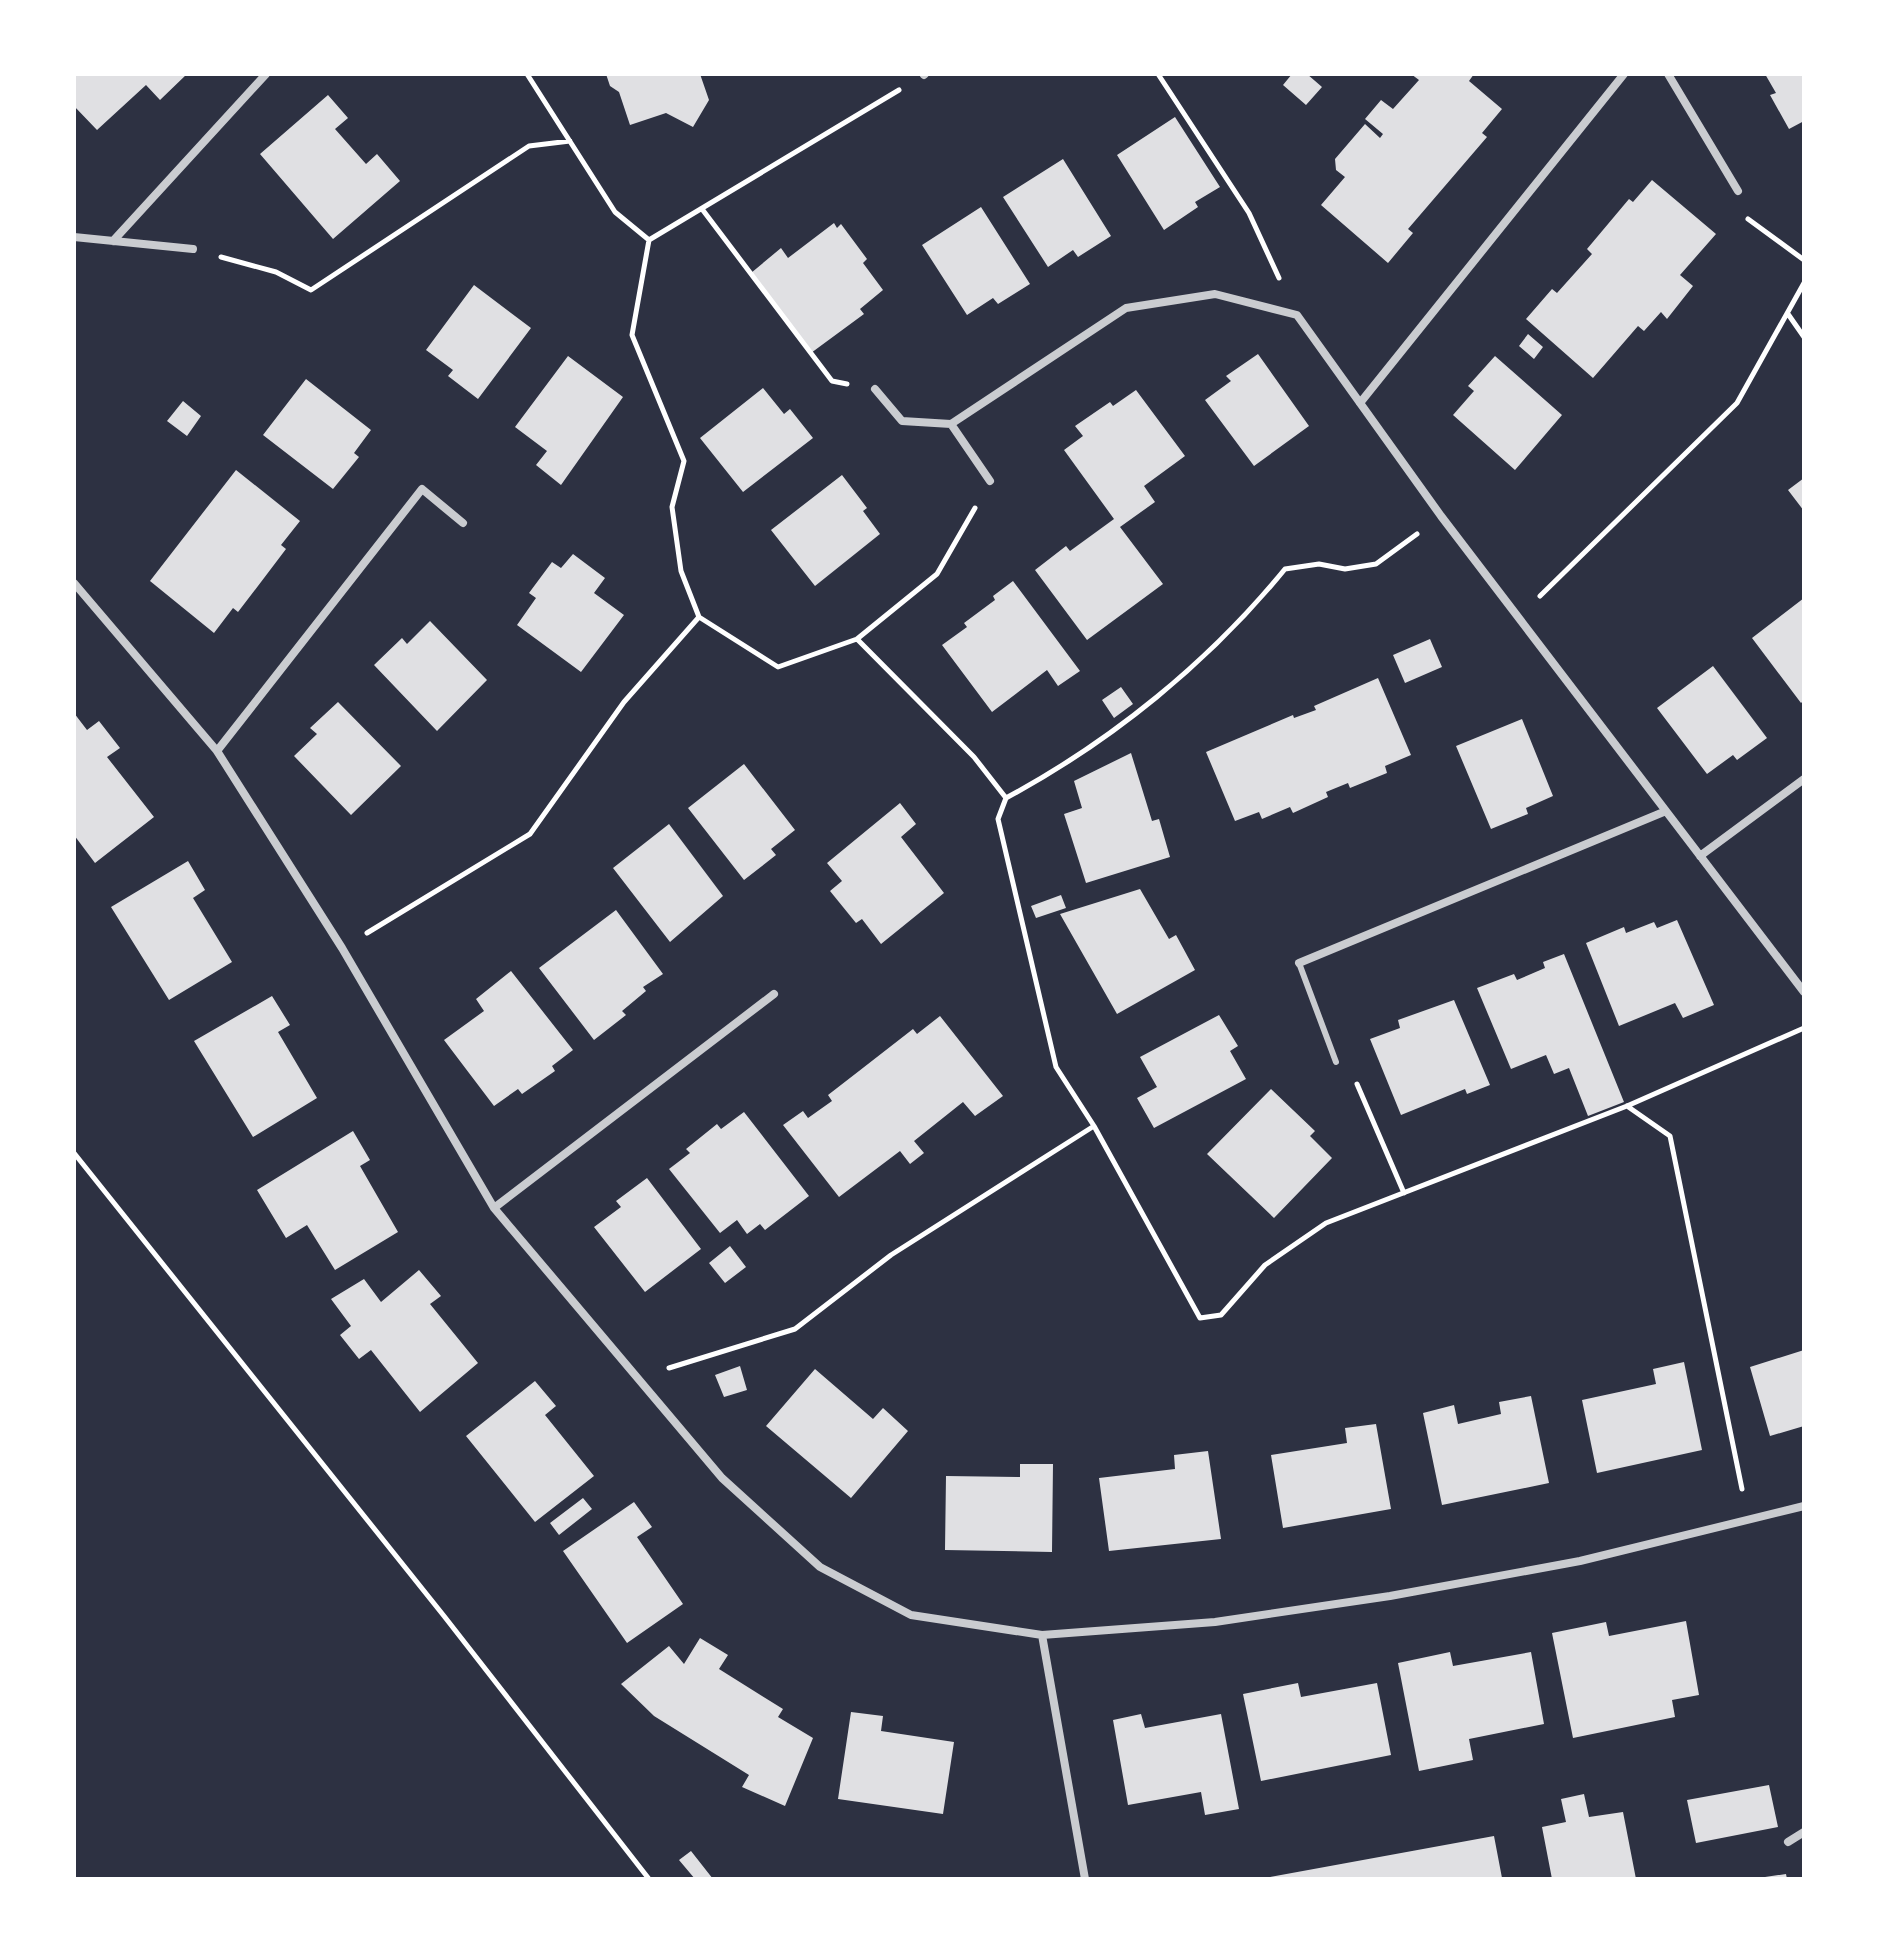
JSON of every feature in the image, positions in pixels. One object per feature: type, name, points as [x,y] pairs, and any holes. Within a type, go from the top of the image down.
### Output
[{"type":"street","points":[[113,241],[266,74]]},
{"type":"street","points":[[1360,403],[1624,74]]},
{"type":"street","points":[[1668,74],[1738,191]]},
{"type":"street","points":[[74,237],[193,249]]},
{"type":"street","points":[[875,389],[902,421],[951,424],[1126,308],[1215,294],[1297,315],[1441,516],[1804,992]]},
{"type":"street","points":[[951,424],[990,481]]},
{"type":"street","points":[[217,751],[422,489],[463,523]]},
{"type":"street","points":[[74,583],[217,751],[342,948],[494,1208],[642,1387],[722,1478],[820,1567],[911,1615],[1042,1635],[1215,1622],[1390,1596],[1580,1561],[1804,1506]]},
{"type":"street","points":[[1700,856],[1804,779]]},
{"type":"street","points":[[1299,963],[1666,811]]},
{"type":"street","points":[[494,1208],[774,994]]},
{"type":"street","points":[[1042,1635],[1085,1879]]},
{"type":"street","points":[[1788,1842],[1804,1832]]},
{"type":"lane","points":[[1299,963],[1336,1062]]},
{"type":"path","points":[[527,74],[615,212],[649,240]]},
{"type":"path","points":[[924,74],[649,240],[632,335],[684,461],[672,507],[681,571],[699,617],[778,667],[857,639],[937,574],[990,481]]},
{"type":"path","points":[[1158,74],[1249,213],[1297,315]]},
{"type":"path","points":[[193,249],[276,272],[311,290],[529,146],[570,141]]},
{"type":"path","points":[[1738,191],[1732,208],[1804,260]]},
{"type":"path","points":[[702,209],[832,381],[875,389]]},
{"type":"path","points":[[1519,616],[1737,403],[1804,283]]},
{"type":"path","points":[[1788,314],[1804,337]]},
{"type":"path","points":[[1441,516],[1376,564],[1345,569],[1319,564],[1285,569],[1219,644],[1151,702],[1037,781],[1006,798],[998,819],[1056,1067],[1094,1126],[1200,1318],[1221,1315],[1265,1265],[1326,1223],[1627,1106],[1804,1028]]},
{"type":"path","points":[[342,948],[530,834],[624,702],[699,617]]},
{"type":"path","points":[[857,639],[974,757],[1006,798]]},
{"type":"path","points":[[1336,1062],[1352,1071],[1404,1193]]},
{"type":"path","points":[[1627,1106],[1670,1136],[1749,1521]]},
{"type":"path","points":[[642,1387],[665,1370],[795,1329],[891,1255],[1094,1126]]},
{"type":"path","points":[[74,1153],[435,1604],[649,1879]]},
{"type":"building","points":[[74,74],[187,74],[160,100],[146,85],[97,130],[74,106]]},
{"type":"building","points":[[606,74],[700,74],[709,100],[693,127],[666,113],[630,125],[619,92],[610,86]]},
{"type":"building","points":[[1292,74],[1307,74],[1322,87],[1306,105],[1283,85]]},
{"type":"building","points":[[1411,74],[1474,74],[1469,81],[1502,109],[1482,133],[1487,137],[1408,229],[1413,233],[1388,263],[1321,205],[1345,177],[1336,170],[1335,159],[1365,124],[1380,138],[1383,134],[1365,119],[1381,100],[1393,109],[1419,80]]},
{"type":"building","points":[[1765,74],[1804,74],[1804,121],[1789,129],[1770,95],[1776,93]]},
{"type":"building","points":[[328,95],[348,118],[335,129],[366,164],[377,154],[400,181],[333,239],[260,154]]},
{"type":"building","points":[[1175,117],[1220,187],[1195,202],[1198,207],[1164,230],[1117,155]]},
{"type":"building","points":[[1063,159],[1111,236],[1078,257],[1073,250],[1048,267],[1003,197]]},
{"type":"building","points":[[1652,180],[1716,234],[1680,275],[1693,286],[1667,319],[1661,312],[1644,331],[1638,326],[1593,378],[1526,319],[1552,289],[1557,293],[1592,254],[1587,249],[1629,199],[1633,202]]},
{"type":"building","points":[[981,207],[1030,284],[998,304],[993,298],[967,315],[922,245]]},
{"type":"building","points":[[834,223],[837,228],[841,224],[867,259],[863,263],[883,290],[860,309],[864,314],[811,353],[751,273],[781,248],[788,258]]},
{"type":"building","points":[[474,285],[531,328],[478,399],[448,376],[453,370],[426,350]]},
{"type":"building","points":[[1528,334],[1543,347],[1534,359],[1519,346]]},
{"type":"building","points":[[1258,354],[1309,426],[1254,466],[1205,400],[1231,381],[1226,376]]},
{"type":"building","points":[[568,356],[623,397],[561,485],[536,465],[547,451],[515,427]]},
{"type":"building","points":[[1495,356],[1562,415],[1515,470],[1453,415],[1474,391],[1468,386]]},
{"type":"building","points":[[306,379],[371,430],[354,453],[359,457],[333,489],[263,435]]},
{"type":"building","points":[[763,388],[784,414],[790,409],[813,438],[743,492],[700,438]]},
{"type":"building","points":[[1136,390],[1185,456],[1144,486],[1155,502],[1120,527],[1163,584],[1087,640],[1035,570],[1066,546],[1070,551],[1114,519],[1064,450],[1083,436],[1075,426],[1110,402],[1113,406]]},
{"type":"building","points":[[183,401],[201,416],[187,436],[167,421]]},
{"type":"building","points":[[236,470],[300,521],[281,545],[286,549],[238,612],[233,608],[214,633],[150,581]]},
{"type":"building","points":[[842,475],[867,508],[863,511],[880,534],[815,586],[771,530]]},
{"type":"building","points":[[1804,478],[1804,511],[1788,490]]},
{"type":"building","points":[[573,554],[605,578],[594,593],[624,615],[581,672],[517,625],[536,598],[529,593],[552,562],[561,568]]},
{"type":"building","points":[[1013,581],[1080,671],[1058,686],[1047,670],[992,712],[942,645],[967,627],[964,623],[995,600],[993,596]]},
{"type":"building","points":[[1804,598],[1804,700],[1801,703],[1752,638]]},
{"type":"building","points":[[430,621],[487,680],[437,731],[374,665],[402,638],[407,644]]},
{"type":"building","points":[[1430,639],[1442,667],[1405,683],[1393,655]]},
{"type":"building","points":[[1713,666],[1767,738],[1737,760],[1733,755],[1707,774],[1657,708]]},
{"type":"building","points":[[1378,678],[1411,755],[1385,766],[1387,773],[1350,788],[1348,783],[1326,792],[1328,797],[1293,813],[1290,807],[1262,819],[1259,812],[1235,821],[1206,752],[1293,715],[1294,718],[1316,710],[1314,706]]},
{"type":"building","points":[[1121,687],[1133,704],[1114,718],[1102,700]]},
{"type":"building","points":[[338,702],[401,766],[351,815],[294,756],[317,734],[310,728]]},
{"type":"building","points":[[74,713],[87,730],[99,721],[120,748],[107,757],[154,817],[95,863],[74,835]]},
{"type":"building","points":[[1522,719],[1553,796],[1526,808],[1528,814],[1491,829],[1456,746]]},
{"type":"building","points":[[1131,753],[1152,821],[1159,819],[1170,857],[1086,883],[1064,814],[1082,808],[1074,781]]},
{"type":"building","points":[[744,764],[795,830],[771,849],[776,855],[744,880],[688,808]]},
{"type":"building","points":[[900,803],[916,824],[901,837],[944,893],[881,944],[862,919],[856,923],[830,891],[842,881],[827,863]]},
{"type":"building","points":[[669,824],[723,896],[670,942],[613,868]]},
{"type":"building","points":[[188,861],[205,890],[193,898],[232,962],[169,1000],[111,907]]},
{"type":"building","points":[[1140,889],[1169,939],[1176,935],[1195,970],[1117,1014],[1060,914]]},
{"type":"building","points":[[1061,895],[1066,908],[1036,918],[1031,906]]},
{"type":"building","points":[[616,910],[663,974],[643,987],[646,991],[622,1011],[626,1015],[594,1040],[539,968]]},
{"type":"building","points":[[1677,920],[1714,1005],[1683,1018],[1675,1003],[1619,1026],[1586,943],[1624,927],[1626,933],[1654,922],[1657,928]]},
{"type":"building","points":[[1564,954],[1624,1102],[1588,1116],[1569,1068],[1554,1074],[1546,1055],[1511,1069],[1477,988],[1514,974],[1517,980],[1545,968],[1543,962]]},
{"type":"building","points":[[511,971],[573,1050],[552,1066],[555,1071],[522,1094],[518,1089],[494,1106],[444,1040],[484,1011],[476,999]]},
{"type":"building","points":[[272,996],[290,1025],[278,1032],[317,1098],[253,1137],[194,1041]]},
{"type":"building","points":[[1454,1000],[1490,1085],[1467,1094],[1465,1089],[1401,1115],[1370,1039],[1400,1028],[1398,1020]]},
{"type":"building","points":[[1219,1015],[1238,1046],[1230,1051],[1246,1079],[1154,1128],[1137,1098],[1157,1087],[1140,1057]]},
{"type":"building","points":[[940,1016],[1003,1096],[975,1116],[963,1102],[914,1141],[924,1153],[910,1164],[900,1151],[839,1197],[783,1125],[803,1111],[808,1118],[832,1101],[828,1095],[913,1029],[917,1034]]},
{"type":"building","points":[[1271,1089],[1315,1131],[1310,1136],[1332,1158],[1274,1218],[1207,1154]]},
{"type":"building","points":[[744,1112],[809,1196],[765,1230],[760,1224],[747,1234],[737,1220],[720,1233],[669,1169],[690,1153],[686,1149],[717,1124],[721,1129]]},
{"type":"building","points":[[353,1131],[370,1160],[360,1166],[398,1232],[335,1270],[307,1225],[286,1238],[257,1190]]},
{"type":"building","points":[[647,1178],[701,1249],[645,1292],[594,1227],[621,1207],[616,1201]]},
{"type":"building","points":[[730,1246],[746,1267],[725,1283],[709,1263]]},
{"type":"building","points":[[419,1270],[441,1296],[430,1304],[478,1363],[420,1412],[371,1350],[359,1359],[340,1335],[351,1326],[331,1299],[364,1279],[381,1302]]},
{"type":"building","points":[[1804,1350],[1804,1426],[1770,1436],[1750,1367]]},
{"type":"building","points":[[1684,1362],[1702,1450],[1597,1473],[1582,1400],[1656,1384],[1653,1369]]},
{"type":"building","points":[[740,1366],[747,1390],[724,1397],[715,1375]]},
{"type":"building","points":[[815,1369],[873,1419],[883,1408],[908,1431],[851,1498],[766,1426]]},
{"type":"building","points":[[535,1381],[556,1406],[545,1415],[594,1476],[535,1522],[466,1436]]},
{"type":"building","points":[[1531,1396],[1549,1483],[1442,1505],[1423,1413],[1454,1405],[1458,1424],[1501,1414],[1499,1402]]},
{"type":"building","points":[[1376,1424],[1391,1509],[1283,1528],[1271,1455],[1347,1443],[1345,1428]]},
{"type":"building","points":[[1208,1451],[1221,1539],[1109,1551],[1099,1478],[1175,1469],[1174,1455]]},
{"type":"building","points":[[1020,1464],[1053,1464],[1052,1552],[945,1550],[946,1476],[1020,1477]]},
{"type":"building","points":[[583,1498],[592,1509],[559,1535],[550,1523]]},
{"type":"building","points":[[634,1502],[652,1527],[637,1537],[683,1604],[627,1643],[563,1551]]},
{"type":"building","points":[[1686,1621],[1699,1695],[1672,1700],[1675,1717],[1573,1738],[1552,1633],[1606,1622],[1609,1636]]},
{"type":"building","points":[[700,1638],[728,1655],[719,1669],[783,1709],[778,1717],[813,1738],[785,1806],[742,1787],[749,1775],[654,1716],[621,1684],[669,1646],[684,1664]]},
{"type":"building","points":[[1450,1652],[1453,1666],[1531,1652],[1544,1724],[1469,1739],[1473,1760],[1419,1771],[1398,1663]]},
{"type":"building","points":[[1298,1683],[1301,1697],[1377,1683],[1391,1755],[1261,1781],[1243,1694]]},
{"type":"building","points":[[851,1712],[883,1716],[881,1731],[954,1742],[943,1814],[838,1799]]},
{"type":"building","points":[[1141,1714],[1145,1728],[1221,1714],[1239,1809],[1205,1815],[1201,1792],[1128,1805],[1113,1720]]},
{"type":"building","points":[[1769,1785],[1778,1827],[1696,1843],[1687,1800]]},
{"type":"building","points":[[1584,1794],[1589,1817],[1623,1812],[1636,1879],[1552,1879],[1542,1827],[1566,1822],[1561,1799]]},
{"type":"building","points":[[1494,1836],[1502,1878],[1270,1879],[1270,1877]]},
{"type":"building","points":[[691,1851],[713,1879],[695,1879],[679,1860]]},
{"type":"building","points":[[1786,1874],[1787,1879],[1765,1879],[1765,1877]]}]
